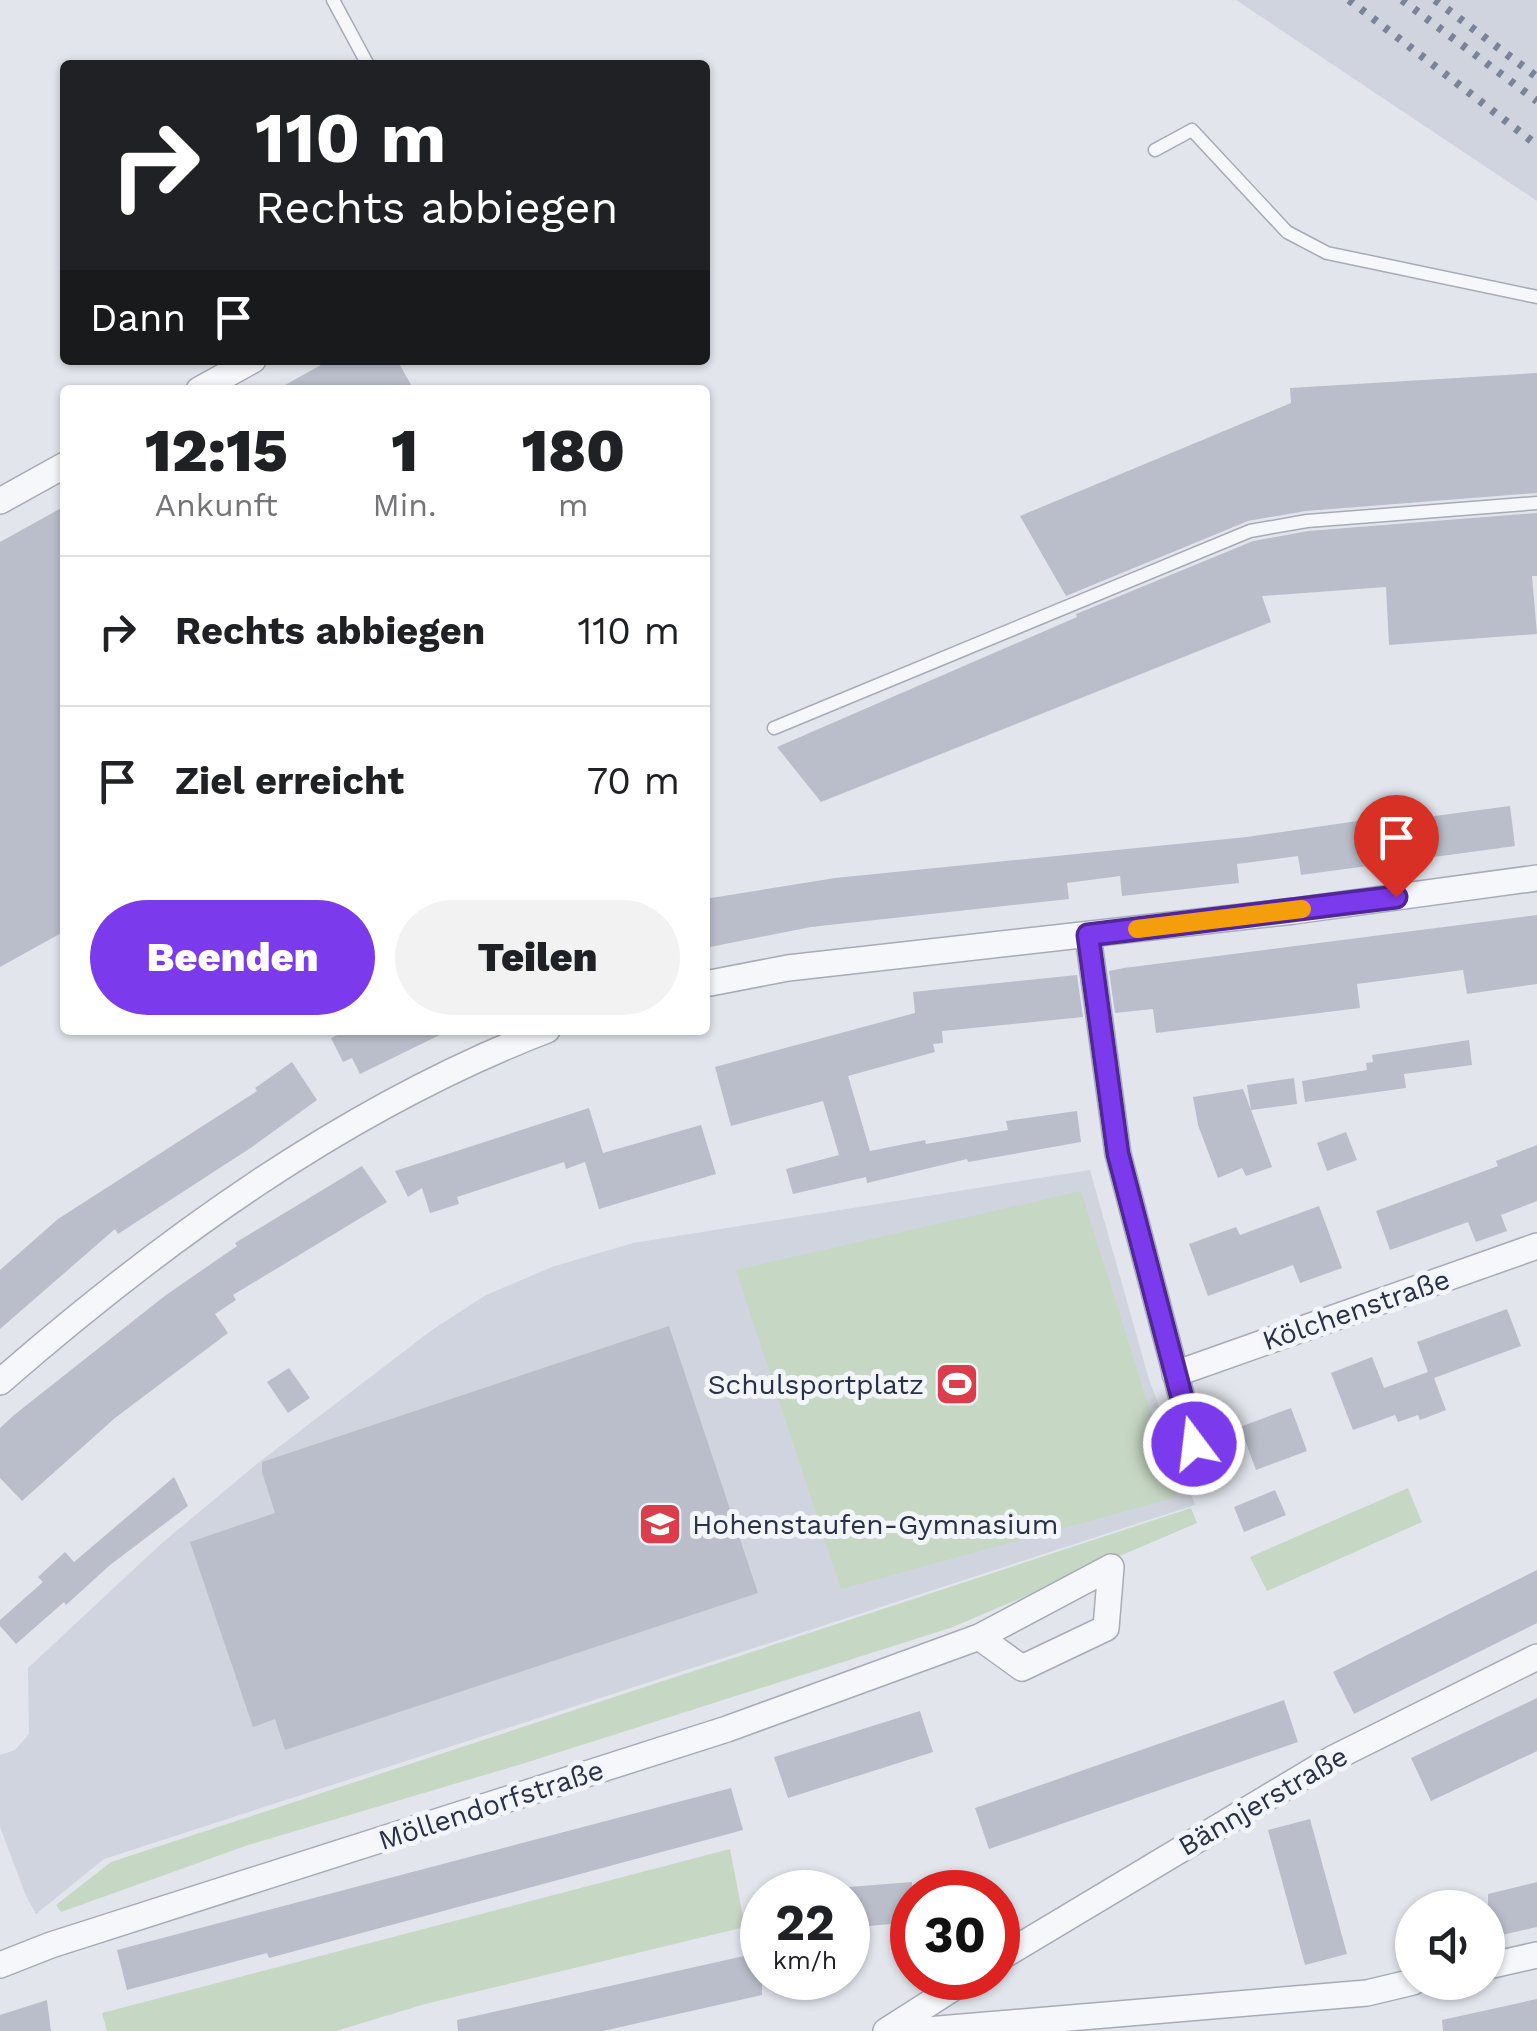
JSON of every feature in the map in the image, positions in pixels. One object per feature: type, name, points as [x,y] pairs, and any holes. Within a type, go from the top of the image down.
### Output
[{"type":"street","points":[[208,385],[244,365]]},
{"type":"street","points":[[0,501],[60,468]]},
{"type":"street","points":[[710,983],[788,968],[1088,935],[1537,878]]},
{"type":"street","points":[[1088,935],[1118,1154],[1194,1444]]},
{"type":"street","points":[[0,1382],[92,1302],[312,1149],[418,1087],[535,1035]]},
{"type":"street","name":"Kölchenstraße","points":[[1175,1374],[1537,1246]]},
{"type":"street","name":"Möllendorfstraße","points":[[0,1965],[51,1945],[727,1729],[979,1637],[1112,1568],[1106,1628],[1022,1668],[979,1637]]},
{"type":"street","name":"Bännjerstraße","points":[[1020,1946],[1332,1760],[1537,1657]]},
{"type":"street","points":[[1505,1962],[1537,1955]]},
{"type":"street","points":[[914,2031],[1367,1993],[1395,1986]]},
{"type":"street","points":[[886,2031],[935,2000]]},
{"type":"lane","points":[[333,0],[365,60]]},
{"type":"lane","points":[[1156,150],[1192,130],[1287,232],[1328,252],[1537,297]]},
{"type":"lane","points":[[774,728],[1250,530],[1307,521],[1537,503]]},
{"type":"shaded area","points":[[1236,0],[1537,0],[1537,201]]},
{"type":"shaded area","name":"Hohenstaufen-Gymnasium","points":[[1090,1170],[1148,1376],[1195,1505],[104,1859],[36,1914],[0,1827],[0,1755],[15,1750],[29,1734],[28,1668],[162,1543],[258,1463],[432,1330],[486,1295],[552,1267],[633,1243]]},
{"type":"green space","name":"Schulsportplatz","points":[[1081,1191],[1177,1497],[841,1589],[736,1270]]},
{"type":"green space","points":[[1408,1488],[1422,1522],[1267,1591],[1250,1557]]},
{"type":"green space","points":[[1191,1508],[1197,1523],[953,1627],[525,1763],[248,1845],[61,1912],[56,1905],[111,1862]]},
{"type":"green space","points":[[730,1849],[740,1901],[740,1928],[425,2004],[336,2031],[107,2031],[102,2013]]},
{"type":"building","points":[[321,365],[400,365],[411,385],[285,385]]},
{"type":"building","points":[[1537,373],[1537,493],[1306,511],[1248,521],[1066,596],[1020,516],[1291,403],[1290,388]]},
{"type":"building","points":[[60,509],[60,934],[0,967],[0,542]]},
{"type":"building","points":[[1537,513],[1537,576],[1532,576],[1537,634],[1389,645],[1386,587],[1262,596],[1271,622],[821,802],[777,747],[1077,617],[1076,614],[1253,541],[1308,531]]},
{"type":"building","points":[[1510,806],[1515,846],[1301,875],[1298,856],[1237,864],[1239,883],[1122,896],[1120,876],[1067,883],[1069,899],[811,927],[710,947],[710,898],[835,878],[1247,837],[1426,811],[1427,817]]},
{"type":"building","points":[[1537,915],[1537,984],[1467,994],[1463,970],[1357,984],[1360,1008],[1156,1033],[1153,1009],[1115,1013],[1109,971]]},
{"type":"building","points":[[1077,975],[1083,1017],[942,1031],[943,1043],[933,1044],[935,1052],[848,1076],[870,1151],[1008,1130],[1006,1121],[1077,1111],[1081,1142],[968,1162],[967,1159],[867,1183],[866,1177],[793,1194],[786,1169],[839,1155],[823,1101],[731,1126],[715,1067],[915,1013],[913,992]]},
{"type":"building","points":[[440,1035],[360,1074],[352,1058],[343,1062],[331,1038]]},
{"type":"building","points":[[1469,1040],[1472,1065],[1404,1074],[1406,1088],[1305,1102],[1302,1081],[1367,1070],[1366,1063],[1373,1062],[1372,1055]]},
{"type":"building","points":[[292,1062],[317,1100],[118,1234],[115,1229],[0,1329],[0,1270],[58,1219],[257,1091],[255,1088]]},
{"type":"building","points":[[1294,1078],[1297,1104],[1251,1110],[1247,1085]]},
{"type":"building","points":[[1243,1089],[1272,1167],[1246,1176],[1242,1168],[1218,1178],[1198,1125],[1193,1097]]},
{"type":"building","points":[[589,1108],[603,1153],[701,1125],[716,1174],[599,1209],[585,1162],[566,1169],[564,1162],[457,1197],[459,1204],[430,1213],[422,1188],[408,1197],[395,1171]]},
{"type":"building","points":[[1346,1132],[1357,1160],[1327,1171],[1317,1143]]},
{"type":"building","points":[[1537,1145],[1537,1201],[1501,1215],[1507,1231],[1476,1242],[1468,1222],[1390,1250],[1376,1211],[1498,1166],[1496,1161]]},
{"type":"building","points":[[362,1166],[387,1202],[233,1295],[236,1300],[215,1314],[228,1333],[115,1418],[22,1501],[0,1478],[0,1428],[14,1415],[166,1295],[237,1246],[235,1243]]},
{"type":"building","points":[[1319,1206],[1342,1268],[1300,1283],[1293,1265],[1208,1296],[1189,1244],[1236,1227],[1240,1235]]},
{"type":"building","points":[[1507,1309],[1521,1346],[1434,1378],[1446,1410],[1420,1420],[1418,1415],[1398,1422],[1395,1415],[1353,1430],[1331,1373],[1372,1357],[1384,1388],[1428,1372],[1417,1342]]},
{"type":"building","points":[[669,1326],[758,1593],[285,1750],[275,1719],[253,1727],[190,1542],[275,1513],[262,1462]]},
{"type":"building","points":[[289,1368],[310,1398],[288,1413],[267,1382]]},
{"type":"building","points":[[1291,1408],[1307,1451],[1256,1470],[1240,1427]]},
{"type":"building","points":[[174,1477],[188,1506],[16,1644],[0,1626],[0,1620],[43,1582],[38,1577],[65,1552],[74,1562]]},
{"type":"building","points":[[1275,1490],[1286,1515],[1244,1532],[1234,1507]]},
{"type":"building","points":[[1537,1570],[1537,1623],[1354,1714],[1333,1672]]},
{"type":"building","points":[[1537,1698],[1537,1751],[1431,1801],[1411,1758]]},
{"type":"building","points":[[1284,1700],[1298,1742],[989,1849],[975,1808]]},
{"type":"building","points":[[920,1711],[933,1752],[788,1798],[774,1757]]},
{"type":"building","points":[[731,1788],[743,1830],[269,1958],[267,1953],[127,1990],[117,1950]]},
{"type":"building","points":[[1310,1819],[1347,1954],[1305,1965],[1268,1830]]},
{"type":"building","points":[[1537,1882],[1537,1927],[1505,1934],[1504,1890]]},
{"type":"building","points":[[890,1884],[890,1924],[870,1926],[870,1885]]},
{"type":"building","points":[[740,1957],[740,2000],[603,2031],[458,2031],[457,2020]]},
{"type":"building","points":[[1537,1999],[1537,2031],[1443,2031],[1442,2020]]},
{"type":"building","points":[[47,2000],[51,2031],[0,2031],[0,2015]]},
{"type":"railway","points":[[1349,0],[1537,145]]},
{"type":"railway","points":[[1402,0],[1537,101]]},
{"type":"railway","points":[[1435,0],[1537,77]]},
{"type":"slow traffic","points":[[1137,929],[1302,909]]},
{"type":"place","name":"Schulsportplatz","points":[[957,1384]]},
{"type":"place","name":"Hohenstaufen-Gymnasium","points":[[660,1524]]},
{"type":"route","points":[[1194,1444],[1118,1154],[1088,935],[1396,897]]}]
